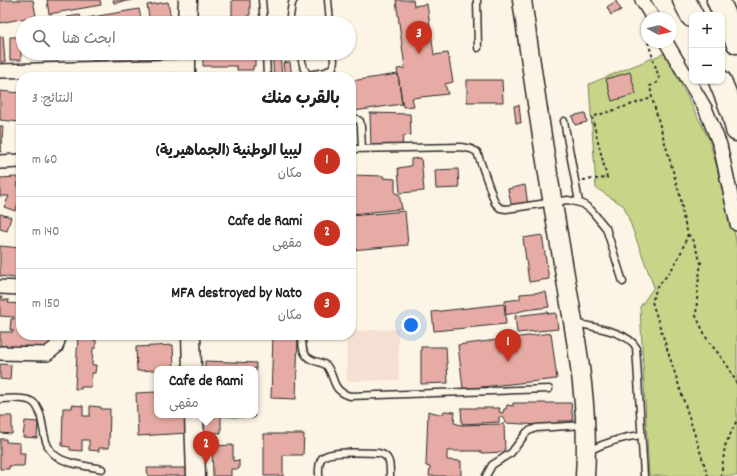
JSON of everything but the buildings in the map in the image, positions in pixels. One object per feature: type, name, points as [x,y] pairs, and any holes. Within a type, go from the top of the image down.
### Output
[{"type":"highway","points":[[684,0],[690,12]]},
{"type":"highway","points":[[718,0],[737,42]]},
{"type":"highway","points":[[721,84],[733,113],[737,130]]},
{"type":"main road","points":[[187,16],[188,0]]},
{"type":"main road","points":[[522,0],[541,137],[580,368],[586,425],[587,451],[585,476]]},
{"type":"main road","points":[[191,340],[192,366]]},
{"type":"main road","points":[[194,418],[196,476]]},
{"type":"street","points":[[642,0],[649,12]]},
{"type":"street","points":[[670,48],[705,108],[720,145],[737,224]]},
{"type":"street","points":[[0,71],[186,65]]},
{"type":"street","points":[[0,162],[16,161]]},
{"type":"street","points":[[0,287],[16,288]]},
{"type":"street","points":[[0,353],[47,354],[56,347],[58,340]]},
{"type":"lane","points":[[262,0],[263,16]]},
{"type":"lane","points":[[291,16],[292,3],[294,0]]},
{"type":"lane","points":[[328,0],[329,16]]},
{"type":"lane","points":[[477,0],[478,48]]},
{"type":"lane","points":[[266,60],[267,72]]},
{"type":"lane","points":[[302,60],[306,72]]},
{"type":"lane","points":[[326,72],[333,67],[334,60]]},
{"type":"lane","points":[[356,119],[360,121],[362,149]]},
{"type":"lane","points":[[564,121],[578,202]]},
{"type":"lane","points":[[356,149],[461,147],[471,149],[477,152],[495,203],[500,208],[506,209],[568,200],[578,202],[591,210],[606,228],[623,282]]},
{"type":"lane","points":[[573,323],[602,329],[624,336],[634,343],[636,351],[644,476]]},
{"type":"lane","points":[[302,340],[302,348],[305,354],[310,359],[327,366],[335,386],[341,393],[350,396],[549,389]]},
{"type":"lane","points":[[0,399],[17,398],[30,400],[38,407],[44,439],[54,455],[65,461],[102,469]]},
{"type":"lane","points":[[486,476],[492,466],[511,452],[522,437],[531,430],[536,428],[586,425]]},
{"type":"lane","points":[[587,451],[623,437],[641,435]]},
{"type":"lane","points":[[319,476],[319,463],[321,459],[329,454],[378,453],[387,456],[389,460],[390,476]]},
{"type":"path","points":[[650,48],[659,78],[658,82],[650,86],[652,98],[681,199],[683,217],[688,234],[695,246],[701,263],[696,316],[708,341],[729,368],[737,384]]},
{"type":"path","points":[[575,181],[593,178],[607,178],[592,117],[652,98]]},
{"type":"path","points":[[688,234],[680,255],[670,272],[657,287],[652,302],[708,476]]},
{"type":"path","points":[[721,476],[725,446],[737,420]]},
{"type":"shaded area","points":[[398,329],[399,380],[347,381],[346,340],[356,340],[356,331]]},
{"type":"green space","points":[[665,53],[709,139],[734,229],[737,249],[737,476],[649,476],[640,307],[654,287],[624,206],[596,188],[589,84]]},
{"type":"place","name":"MFA destroyed by Nato","points":[[419,54]]},
{"type":"place","name":"ليبيا الوطنية (الجماهيرية)","points":[[508,362]]},
{"type":"place","name":"Cafe de Rami","points":[[206,464]]}]
